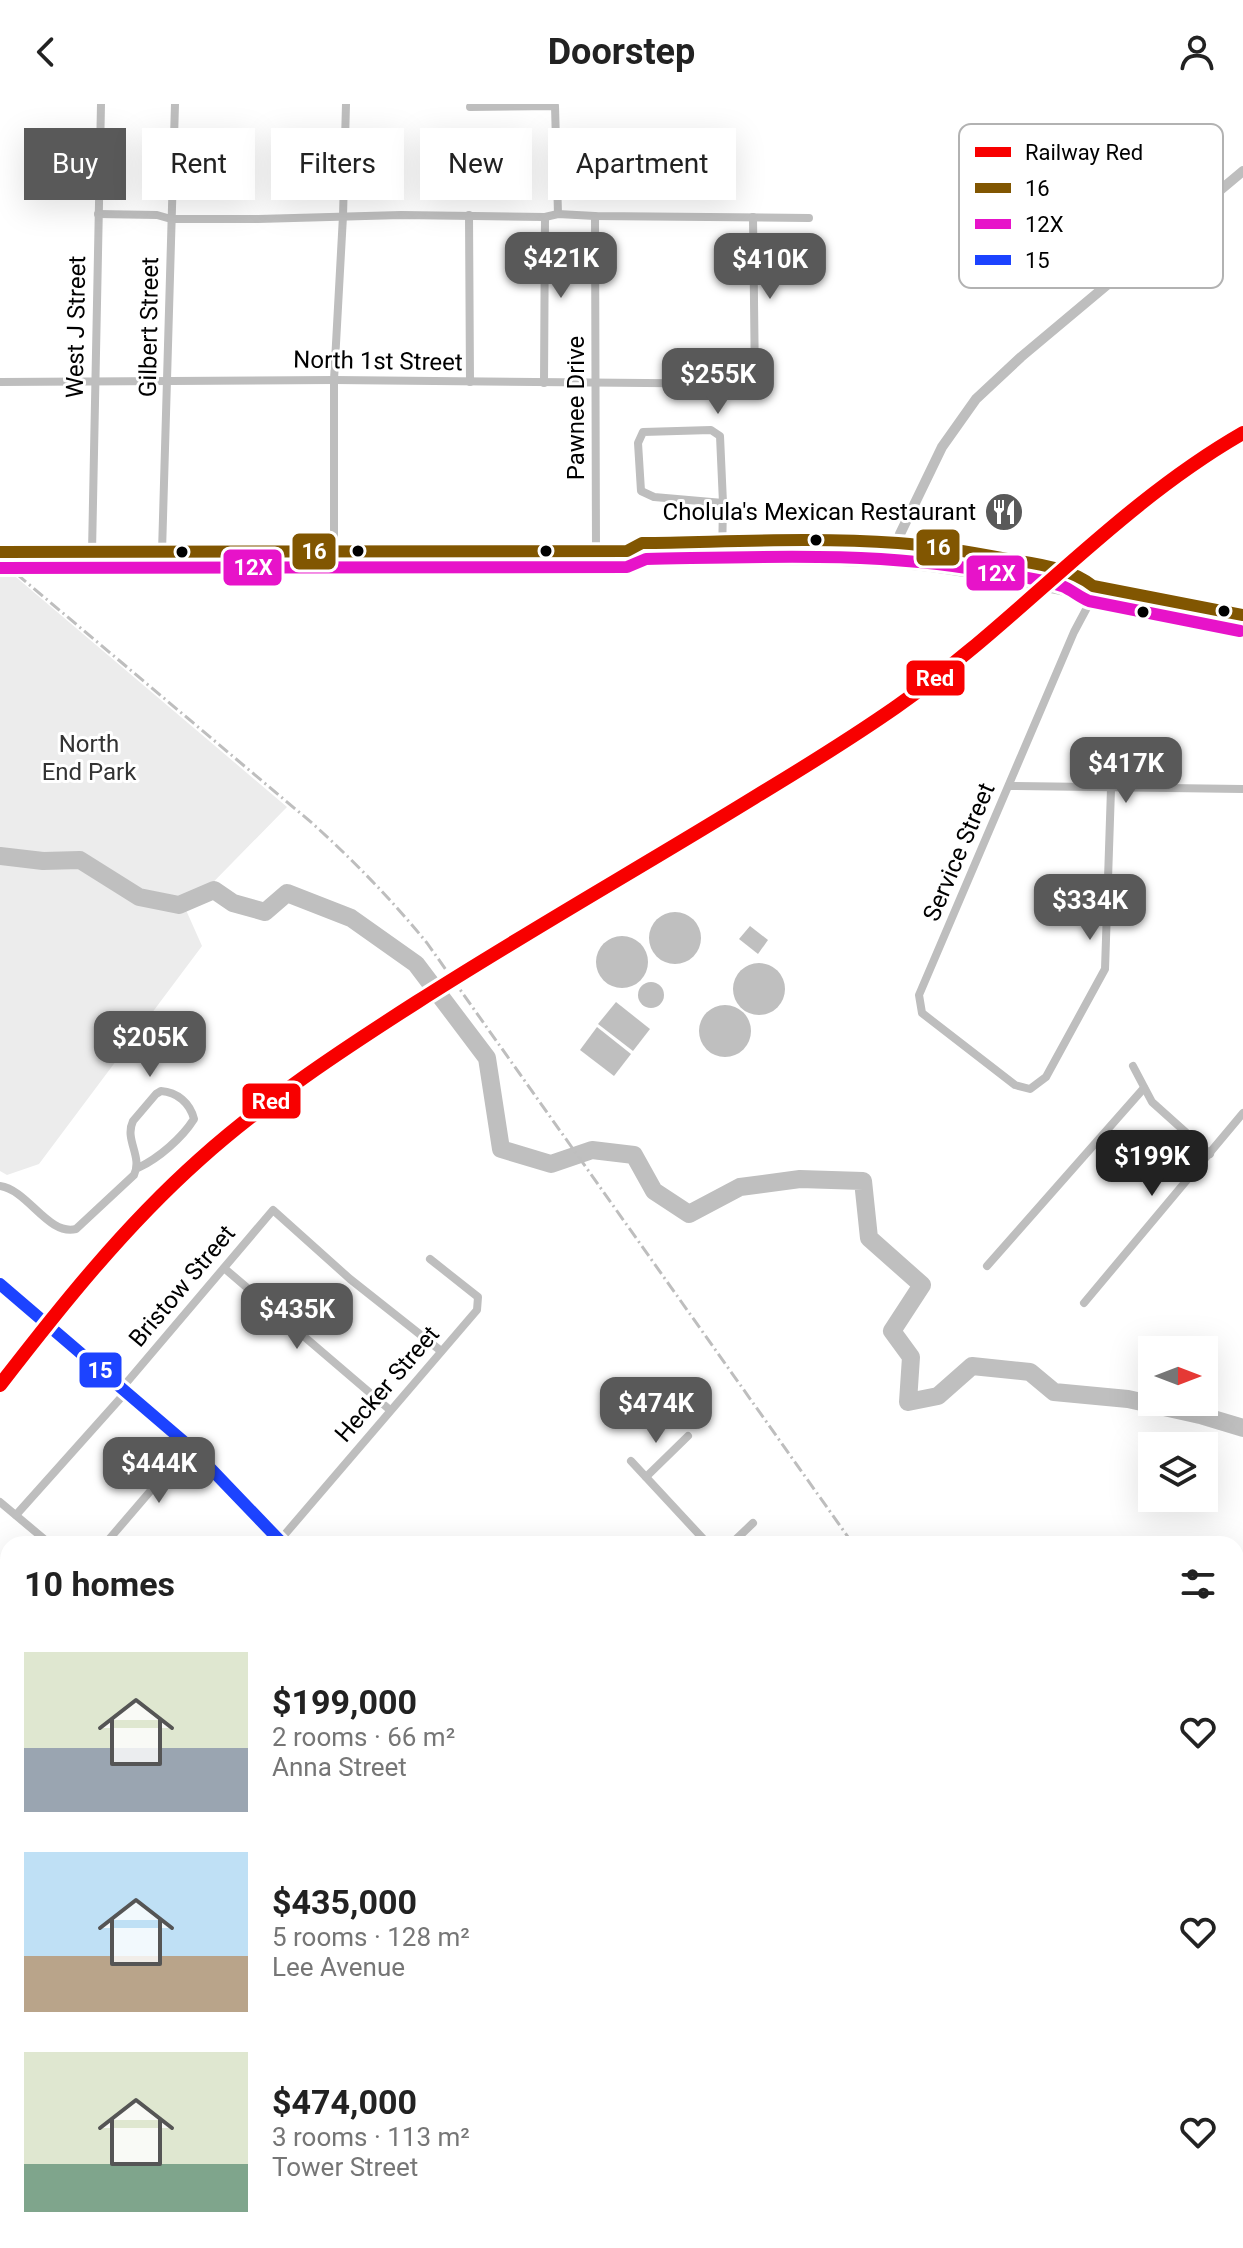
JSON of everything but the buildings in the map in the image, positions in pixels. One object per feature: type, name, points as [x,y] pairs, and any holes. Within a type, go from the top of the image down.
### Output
[{"type":"main road","points":[[627,551],[642,543],[897,543],[965,551],[1051,568],[1074,573],[1095,587],[1243,615]]},
{"type":"main road","points":[[0,552],[627,551],[643,559],[891,562],[976,572],[1071,591],[1095,587]]},
{"type":"main road","points":[[0,1284],[189,1446],[275,1536]]},
{"type":"street","name":"West J Street","points":[[92,552],[101,104]]},
{"type":"street","name":"Gilbert Street","points":[[162,552],[175,104]]},
{"type":"street","points":[[334,551],[334,380],[346,104]]},
{"type":"street","points":[[470,107],[555,106],[558,214]]},
{"type":"street","points":[[1223,188],[1243,171]]},
{"type":"street","points":[[98,214],[157,215],[171,219],[469,215],[545,217],[558,214],[809,218]]},
{"type":"street","points":[[469,215],[470,382]]},
{"type":"street","name":"Pawnee Drive","points":[[595,216],[596,551]]},
{"type":"street","points":[[544,383],[545,217]]},
{"type":"street","name":"North 1st Street","points":[[0,382],[334,380],[755,384],[753,217]]},
{"type":"street","points":[[891,562],[942,447],[976,399],[1010,366],[1103,288]]},
{"type":"street","points":[[722,560],[723,503],[720,436],[711,430],[643,432],[638,443],[641,491],[654,497],[723,503]]},
{"type":"street","name":"Service Street","points":[[1095,587],[919,995],[922,1013],[1015,1085],[1030,1089],[1046,1077],[1105,969],[1111,789]]},
{"type":"street","points":[[1009,786],[1243,789]]},
{"type":"street","points":[[1133,1066],[1152,1102],[1210,1154]]},
{"type":"street","points":[[987,1266],[1144,1088]]},
{"type":"street","points":[[0,1186],[12,1189],[57,1226],[69,1231],[83,1224],[138,1168],[130,1126],[156,1094],[161,1091],[176,1094],[194,1119],[153,1160],[138,1168]]},
{"type":"street","points":[[1084,1303],[1243,1113]]},
{"type":"street","name":"Bristow Street","points":[[16,1515],[273,1210],[350,1279],[441,1351]]},
{"type":"street","name":"Hecker Street","points":[[286,1536],[477,1310],[478,1297],[430,1259]]},
{"type":"street","points":[[224,1268],[390,1410]]},
{"type":"street","points":[[646,1477],[688,1436]]},
{"type":"street","points":[[112,1536],[189,1446]]},
{"type":"street","points":[[631,1461],[701,1536]]},
{"type":"street","points":[[0,1502],[41,1536]]},
{"type":"street","points":[[739,1536],[753,1523]]},
{"type":"green space","name":"North End Park","points":[[0,572],[10,572],[287,807],[186,910],[202,946],[39,1164],[7,1175],[0,1171]]},
{"type":"shaded area","points":[[675,912],[693,920],[701,938],[693,956],[675,964],[657,956],[649,938],[657,920]]},
{"type":"shaded area","points":[[750,926],[768,940],[758,954],[739,939]]},
{"type":"shaded area","points":[[622,936],[640,944],[648,962],[640,980],[622,988],[604,980],[596,962],[604,944]]},
{"type":"shaded area","points":[[759,963],[777,971],[785,989],[777,1007],[759,1015],[741,1007],[733,989],[741,971]]},
{"type":"shaded area","points":[[651,982],[660,986],[664,995],[660,1004],[651,1008],[642,1004],[638,995],[642,986]]},
{"type":"shaded area","points":[[616,1002],[650,1029],[633,1051],[598,1024]]},
{"type":"shaded area","points":[[725,1005],[743,1013],[751,1031],[743,1049],[725,1057],[707,1049],[699,1031],[707,1013]]},
{"type":"shaded area","points":[[597,1027],[631,1054],[614,1076],[580,1050]]},
{"type":"waterway","points":[[0,856],[43,861],[80,860],[139,897],[179,905],[214,890],[233,903],[265,912],[287,893],[351,918],[416,964],[487,1058],[501,1149],[551,1164],[592,1150],[634,1155],[654,1191],[689,1214],[740,1187],[800,1179],[863,1181],[869,1238],[922,1285],[892,1331],[911,1357],[908,1402],[938,1396],[972,1366],[1030,1372],[1054,1392],[1128,1399],[1243,1428]]},
{"type":"railway","points":[[0,560],[312,823],[414,927],[847,1536]]},
{"type":"rail line","name":"Red","points":[[0,1385],[70,1297],[145,1212],[199,1160],[278,1096],[417,1002],[791,775],[896,707],[983,639],[1151,495],[1243,433]]},
{"type":"transit line","name":"16","points":[[0,552],[627,551],[642,543],[866,541],[939,548],[1041,565],[1073,574],[1093,586],[1243,615]]},
{"type":"transit line","name":"12X","points":[[0,568],[627,567],[646,559],[861,558],[947,565],[1035,579],[1062,586],[1089,601],[1240,631]]},
{"type":"transit line","name":"15","points":[[0,1284],[189,1446],[275,1536]]},
{"type":"place","name":"Cholula's Mexican Restaurant","points":[[1004,512]]}]
